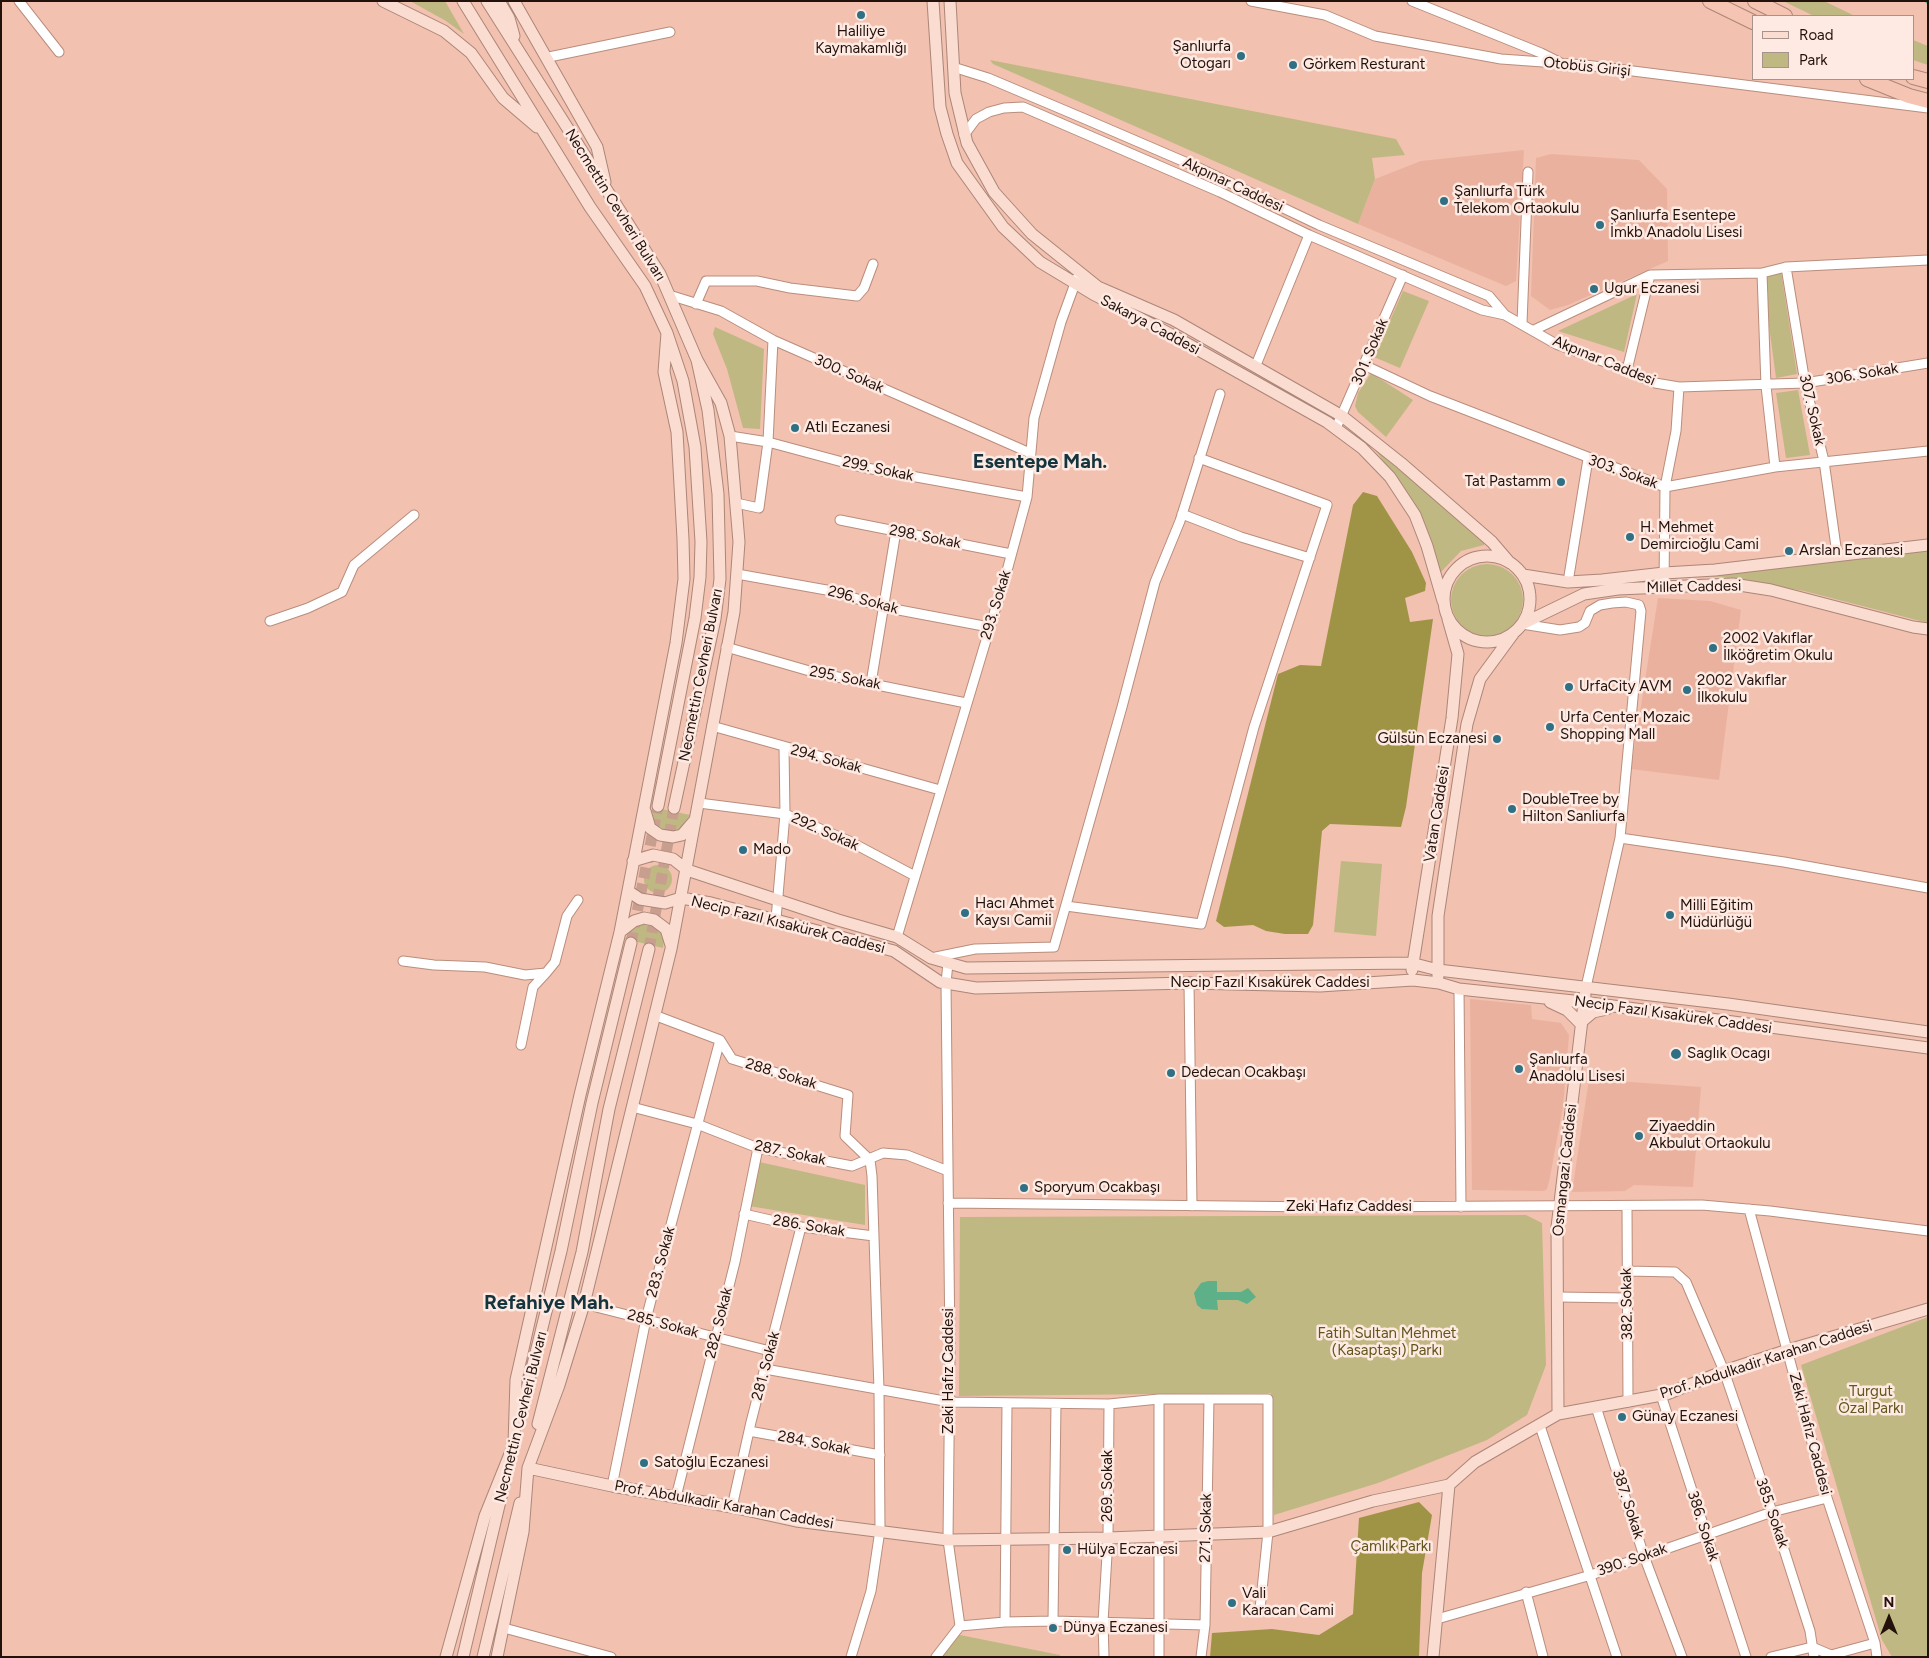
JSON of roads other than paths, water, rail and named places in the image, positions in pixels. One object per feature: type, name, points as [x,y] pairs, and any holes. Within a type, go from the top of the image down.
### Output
[{"type":"highway","points":[[1710,1],[1752,22]]},
{"type":"highway","points":[[1755,1],[1783,15]]},
{"type":"highway","points":[[1914,77],[1928,81]]},
{"type":"highway","points":[[1869,80],[1909,96],[1928,101]]},
{"type":"main road","points":[[383,1],[444,30],[471,54],[503,98],[544,133]]},
{"type":"main road","name":"Necmettin Cevheri Bulvarı","points":[[463,1],[590,207],[645,286],[667,333],[683,381],[695,447],[701,542],[700,577],[695,618],[658,806]]},
{"type":"main road","name":"Necmettin Cevheri Bulvarı","points":[[487,1],[655,267],[697,360],[708,410],[716,469],[720,579],[715,619],[674,808]]},
{"type":"main road","points":[[499,1],[508,18],[520,54]]},
{"type":"main road","points":[[514,1],[597,147],[608,191]]},
{"type":"main road","name":"Sakarya Caddesi","points":[[933,1],[940,107],[957,163],[1003,227],[1040,262],[1336,428],[1362,448],[1390,477],[1415,515],[1430,555],[1443,601]]},
{"type":"main road","name":"Sakarya Caddesi","points":[[950,1],[953,67],[964,135],[975,162],[994,192],[1032,234],[1082,272],[1098,287],[1174,320],[1256,365],[1342,416],[1401,463],[1492,542],[1510,563]]},
{"type":"main road","points":[[446,1657],[485,1516],[514,1444],[516,1380],[580,1095],[620,932],[676,643],[684,579],[677,432],[664,372],[667,333]]},
{"type":"main road","points":[[497,1657],[523,1532],[528,1468],[558,1385],[584,1304],[671,949],[700,803],[726,647],[734,612],[739,542],[730,436],[721,403],[697,360]]},
{"type":"main road","name":"Millet Caddesi","points":[[1523,576],[1568,582],[1715,570],[1837,554],[1928,545]]},
{"type":"main road","points":[[1485,556],[1498,557],[1510,563],[1523,576],[1528,587],[1530,600],[1528,613],[1514,634],[1490,643],[1477,642],[1465,637],[1455,629],[1448,619],[1443,601],[1445,587],[1450,575],[1460,565],[1471,559],[1485,556]]},
{"type":"main road","name":"Millet Caddesi","points":[[1522,624],[1584,594],[1618,588],[1733,584],[1771,590],[1913,628],[1928,629]]},
{"type":"main road","name":"Vatan Caddesi","points":[[1413,980],[1411,963],[1433,847],[1452,718],[1458,654],[1448,619]]},
{"type":"main road","name":"Vatan Caddesi","points":[[1439,983],[1438,916],[1467,724],[1480,679],[1514,634]]},
{"type":"main road","points":[[644,804],[650,828],[660,835],[673,838],[682,835],[691,828],[697,816]]},
{"type":"main road","name":"Necip Fazıl Kısakürek Caddesi","points":[[633,861],[653,855],[673,859],[686,870],[897,937],[931,958],[966,968],[1411,963],[1438,970],[1728,1004],[1928,1032]]},
{"type":"main road","name":"Necip Fazıl Kısakürek Caddesi","points":[[628,891],[640,899],[665,903],[681,898],[711,903],[894,951],[940,982],[976,988],[1189,983],[1320,986],[1413,980],[1459,988],[1583,1002],[1928,1048]]},
{"type":"main road","points":[[620,932],[634,921],[644,918],[654,920],[666,929],[670,938],[671,949]]},
{"type":"main road","name":"Necmettin Cevheri Bulvarı","points":[[463,1657],[559,1260],[592,1103],[631,943]]},
{"type":"main road","name":"Necmettin Cevheri Bulvarı","points":[[483,1657],[582,1252],[609,1109],[649,948]]},
{"type":"main road","name":"Osmangazi Caddesi","points":[[1558,1414],[1557,1227],[1580,1024],[1586,987]]},
{"type":"main road","points":[[1529,996],[1553,1002],[1567,1010],[1580,1024],[1593,1012],[1615,1007]]},
{"type":"main road","name":"Prof. Abdulkadir Karahan Caddesi","points":[[528,1468],[796,1521],[948,1540],[1056,1537],[1108,1538],[1268,1532],[1373,1501],[1449,1485],[1475,1462],[1558,1414],[1661,1395],[1724,1371],[1788,1350],[1928,1309]]},
{"type":"main road","points":[[1433,1657],[1449,1485]]},
{"type":"street","points":[[19,1],[59,52]]},
{"type":"street","name":"Otobüs Girişi","points":[[1251,1],[1325,15],[1375,36],[1501,59],[1562,64],[1928,108]]},
{"type":"street","points":[[1412,1],[1541,52],[1562,64]]},
{"type":"street","points":[[548,60],[550,57],[670,32]]},
{"type":"street","name":"Akpınar Caddesi","points":[[953,67],[988,78],[1085,118],[1199,168],[1319,225],[1489,296],[1505,316]]},
{"type":"street","name":"Akpınar Caddesi","points":[[964,135],[976,119],[989,112],[1004,108],[1023,107],[1220,192],[1310,236],[1482,310],[1522,323],[1556,344],[1627,370],[1655,383],[1679,387]]},
{"type":"street","points":[[1522,323],[1528,172]]},
{"type":"street","points":[[1256,365],[1310,236]]},
{"type":"street","points":[[1534,330],[1650,275],[1762,273],[1786,267],[1928,260]]},
{"type":"street","points":[[696,304],[706,280],[757,281],[790,288],[856,296],[864,288],[873,264]]},
{"type":"street","name":"307. Sokak","points":[[1786,267],[1805,383],[1824,461],[1837,554]]},
{"type":"street","name":"293. Sokak","points":[[897,937],[1027,497],[1034,418],[1075,283],[1082,272]]},
{"type":"street","points":[[1762,273],[1766,386],[1775,467]]},
{"type":"street","name":"301. Sokak","points":[[1336,428],[1403,275]]},
{"type":"street","points":[[1627,370],[1650,275]]},
{"type":"street","name":"300. Sokak","points":[[669,295],[722,312],[773,340],[1030,453]]},
{"type":"street","points":[[736,503],[759,508],[768,442],[773,340]]},
{"type":"street","name":"306. Sokak","points":[[1679,387],[1766,386],[1805,383],[1928,363]]},
{"type":"street","name":"303. Sokak","points":[[1364,365],[1430,396],[1588,459],[1665,487],[1775,467],[1928,451]]},
{"type":"street","points":[[1664,587],[1665,487],[1676,431],[1679,387]]},
{"type":"street","points":[[931,958],[975,949],[1054,947],[1154,582],[1182,514],[1220,394]]},
{"type":"street","name":"299. Sokak","points":[[730,436],[768,442],[861,468],[1027,497]]},
{"type":"street","points":[[1066,906],[1201,924],[1254,727],[1327,505],[1199,458]]},
{"type":"street","points":[[1568,582],[1588,459]]},
{"type":"street","points":[[1182,514],[1310,558]]},
{"type":"street","points":[[270,621],[308,608],[342,592],[354,565],[414,515]]},
{"type":"street","name":"298. Sokak","points":[[840,520],[1011,554]]},
{"type":"street","points":[[871,683],[896,531]]},
{"type":"street","name":"296. Sokak","points":[[737,574],[832,591],[883,607],[989,627]]},
{"type":"street","points":[[1522,624],[1560,630],[1579,627],[1585,623],[1590,611],[1600,605],[1626,602],[1639,605],[1641,611],[1620,838],[1586,987]]},
{"type":"street","name":"295. Sokak","points":[[726,647],[814,672],[966,703]]},
{"type":"street","name":"294. Sokak","points":[[712,726],[784,748],[940,790]]},
{"type":"street","points":[[776,919],[785,814],[784,748]]},
{"type":"street","name":"292. Sokak","points":[[700,803],[785,814],[849,841],[915,876]]},
{"type":"street","points":[[1620,838],[1784,862],[1928,888]]},
{"type":"street","points":[[521,1045],[533,987],[555,962],[567,916],[578,900]]},
{"type":"street","points":[[403,961],[434,965],[484,967],[525,975],[546,973]]},
{"type":"street","name":"Zeki Hafız Caddesi","points":[[948,963],[946,983],[950,1402],[948,1540],[960,1626]]},
{"type":"street","points":[[1189,983],[1192,1206]]},
{"type":"street","points":[[1459,988],[1461,1207]]},
{"type":"street","points":[[654,1015],[720,1040]]},
{"type":"street","name":"283. Sokak","points":[[612,1486],[646,1318],[720,1040]]},
{"type":"street","name":"288. Sokak","points":[[720,1040],[732,1059],[848,1095],[845,1136],[870,1160]]},
{"type":"street","name":"287. Sokak","points":[[632,1108],[697,1124],[758,1148],[852,1166],[870,1160],[883,1152],[907,1155],[948,1171]]},
{"type":"street","name":"282. Sokak","points":[[676,1497],[735,1262],[758,1148]]},
{"type":"street","points":[[851,1657],[871,1591],[880,1530],[879,1390],[870,1160]]},
{"type":"street","name":"Zeki Hafız Caddesi","points":[[948,1203],[1559,1208],[1702,1206],[1749,1209],[1928,1231]]},
{"type":"street","name":"382. Sokak","points":[[1627,1206],[1628,1402]]},
{"type":"street","name":"Zeki Hafız Caddesi","points":[[1749,1209],[1827,1498],[1875,1642],[1877,1657]]},
{"type":"street","name":"286. Sokak","points":[[744,1214],[801,1227],[874,1236]]},
{"type":"street","name":"281. Sokak","points":[[732,1507],[749,1431],[801,1227]]},
{"type":"street","name":"385. Sokak","points":[[1626,1271],[1675,1272],[1686,1282],[1724,1371],[1807,1622],[1814,1657]]},
{"type":"street","points":[[1558,1297],[1627,1298]]},
{"type":"street","name":"285. Sokak","points":[[584,1304],[646,1318],[715,1338],[770,1351]]},
{"type":"street","points":[[765,1369],[950,1402],[1109,1404],[1159,1399],[1268,1399],[1268,1532],[1260,1609]]},
{"type":"street","name":"386. Sokak","points":[[1661,1395],[1746,1657]]},
{"type":"street","points":[[1159,1399],[1159,1657]]},
{"type":"street","name":"271. Sokak","points":[[1201,1657],[1205,1625],[1205,1535],[1209,1399]]},
{"type":"street","points":[[1005,1622],[1007,1404]]},
{"type":"street","points":[[1053,1622],[1056,1537],[1056,1404]]},
{"type":"street","name":"269. Sokak","points":[[1104,1657],[1103,1622],[1108,1538],[1109,1404]]},
{"type":"street","name":"387. Sokak","points":[[1596,1407],[1644,1556],[1682,1657]]},
{"type":"street","points":[[1540,1426],[1617,1657]]},
{"type":"street","name":"284. Sokak","points":[[749,1431],[880,1455]]},
{"type":"street","name":"390. Sokak","points":[[1437,1619],[1526,1592],[1591,1575],[1772,1512],[1827,1498]]},
{"type":"street","points":[[1526,1592],[1543,1657]]},
{"type":"street","points":[[936,1657],[960,1626],[1005,1622],[1205,1625]]},
{"type":"street","points":[[504,1628],[611,1657]]},
{"type":"street","points":[[1771,1657],[1812,1647],[1831,1655],[1875,1642]]},
{"type":"tunnel","points":[[631,943],[658,806]]},
{"type":"tunnel","points":[[649,949],[674,808]]},
{"type":"place","name":"Haliliye Kaymakamlığı","points":[[861,15]]},
{"type":"place","name":"Şanlıurfa Otogarı","points":[[1241,56]]},
{"type":"place","name":"Görkem Resturant","points":[[1293,65]]},
{"type":"place","name":"Şanlıurfa Türk Telekom Ortaokulu","points":[[1444,201]]},
{"type":"place","name":"Şanlıurfa Esentepe İmkb Anadolu Lisesi","points":[[1600,225]]},
{"type":"place","name":"Ugur Eczanesi","points":[[1594,289]]},
{"type":"place","name":"Atlı Eczanesi","points":[[795,428]]},
{"type":"place","name":"Tat Pastamm","points":[[1561,482]]},
{"type":"place","name":"H. Mehmet Demircioğlu Cami","points":[[1630,537]]},
{"type":"place","name":"Arslan Eczanesi","points":[[1789,551]]},
{"type":"place","name":"2002 Vakıflar İlköğretim Okulu","points":[[1713,648]]},
{"type":"place","name":"UrfaCity AVM","points":[[1569,687]]},
{"type":"place","name":"2002 Vakıflar İlkokulu","points":[[1687,690]]},
{"type":"place","name":"Urfa Center Mozaic Shopping Mall","points":[[1550,727]]},
{"type":"place","name":"Gülsün Eczanesi","points":[[1497,739]]},
{"type":"place","name":"DoubleTree by Hilton Sanliurfa","points":[[1512,809]]},
{"type":"place","name":"Mado","points":[[743,850]]},
{"type":"place","name":"Hacı Ahmet Kaysı Camii","points":[[965,913]]},
{"type":"place","name":"Milli Eğitim Müdürlüğü","points":[[1670,915]]},
{"type":"place","name":"Saglık Ocagı","points":[[1676,1054]]},
{"type":"place","name":"Şanlıurfa Anadolu Lisesi","points":[[1519,1069]]},
{"type":"place","name":"Dedecan Ocakbaşı","points":[[1171,1073]]},
{"type":"place","name":"Ziyaeddin Akbulut Ortaokulu","points":[[1639,1136]]},
{"type":"place","name":"Sporyum Ocakbaşı","points":[[1024,1188]]},
{"type":"place","name":"Günay Eczanesi","points":[[1622,1417]]},
{"type":"place","name":"Satoğlu Eczanesi","points":[[644,1463]]},
{"type":"place","name":"Hülya Eczanesi","points":[[1067,1550]]},
{"type":"place","name":"Vali Karacan Cami","points":[[1232,1603]]},
{"type":"place","name":"Dünya Eczanesi","points":[[1053,1628]]},
{"type":"district","name":"Esentepe Mah.","points":[[1040,462]]},
{"type":"district","name":"Refahiye Mah.","points":[[549,1303]]},
{"type":"park label","name":"Fatih Sultan Mehmet (Kasaptaşı) Parkı","points":[[1387,1342]]},
{"type":"park label","name":"Turgut Özal Parkı","points":[[1871,1400]]},
{"type":"park label","name":"Çamlık Parkı","points":[[1391,1547]]}]
